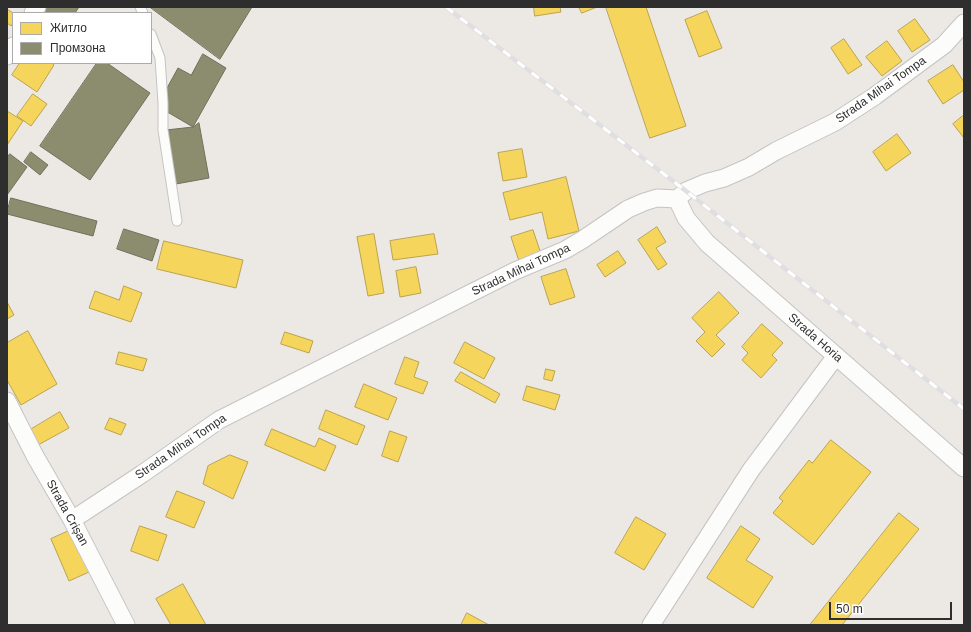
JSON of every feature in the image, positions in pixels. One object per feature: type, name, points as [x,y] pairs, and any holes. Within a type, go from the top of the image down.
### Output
[{"type":"street","name":"Strada Mihai Tompa","points":[[72,520],[142,474],[219,420],[488,284],[565,250],[589,236],[628,209],[657,198],[677,199],[686,191],[705,183],[724,178],[749,167],[776,151],[835,122],[875,96],[944,45],[964,23]]},
{"type":"street","name":"Strada Horia","points":[[677,199],[686,218],[707,243],[964,468]]},
{"type":"street","points":[[651,625],[751,470],[836,356]]},
{"type":"street","name":"Strada Crișan","points":[[7,401],[35,456],[72,520],[126,625]]},
{"type":"lane","points":[[152,37],[160,58],[164,103],[163,130],[176,221]]},
{"type":"building: Житло","points":[[534,7],[560,7],[561,12],[535,16]]},
{"type":"building: Житло","points":[[579,7],[597,7],[582,13]]},
{"type":"building: Житло","points":[[606,7],[646,7],[686,126],[650,138]]},
{"type":"building: Житло","points":[[7,9],[12,12],[12,24],[11,26],[7,23]]},
{"type":"building: Житло","points":[[707,11],[722,48],[699,57],[685,20]]},
{"type":"building: Житло","points":[[915,19],[930,40],[912,52],[898,31]]},
{"type":"building: Житло","points":[[844,39],[862,65],[848,74],[831,48]]},
{"type":"building: Житло","points":[[887,41],[902,61],[882,76],[866,57]]},
{"type":"building: Житло","points":[[19,64],[54,65],[37,92],[12,75]]},
{"type":"building: Житло","points":[[953,65],[964,82],[964,90],[943,104],[928,81]]},
{"type":"building: Житло","points":[[33,94],[47,104],[31,126],[17,116]]},
{"type":"building: Житло","points":[[7,111],[23,121],[7,145]]},
{"type":"building: Житло","points":[[963,116],[964,117],[964,138],[953,124]]},
{"type":"building: Житло","points":[[897,134],[911,153],[886,171],[873,152]]},
{"type":"building: Житло","points":[[522,149],[527,177],[503,181],[498,153]]},
{"type":"building: Житло","points":[[566,177],[579,231],[548,239],[542,212],[510,220],[503,193]]},
{"type":"building: Житло","points":[[657,227],[666,242],[656,248],[667,264],[658,270],[638,240]]},
{"type":"building: Житло","points":[[533,230],[541,254],[519,261],[511,237]]},
{"type":"building: Житло","points":[[374,234],[384,293],[368,296],[357,237]]},
{"type":"building: Житло","points":[[434,234],[438,254],[393,260],[390,241]]},
{"type":"building: Житло","points":[[164,241],[243,260],[236,288],[157,269]]},
{"type":"building: Житло","points":[[618,251],[626,263],[605,277],[597,265]]},
{"type":"building: Житло","points":[[416,267],[421,293],[400,297],[396,271]]},
{"type":"building: Житло","points":[[566,269],[575,297],[550,305],[541,277]]},
{"type":"building: Житло","points":[[124,286],[142,293],[131,322],[89,308],[95,291],[119,300]]},
{"type":"building: Житло","points":[[719,292],[739,313],[716,335],[725,344],[712,357],[696,341],[705,332],[692,318]]},
{"type":"building: Житло","points":[[7,302],[14,315],[7,319]]},
{"type":"building: Житло","points":[[762,324],[783,343],[772,355],[777,360],[761,378],[742,360],[748,353],[742,347]]},
{"type":"building: Житло","points":[[28,331],[57,384],[21,405],[7,380],[7,343]]},
{"type":"building: Житло","points":[[285,332],[313,341],[309,353],[281,344]]},
{"type":"building: Житло","points":[[465,342],[495,358],[484,379],[454,363]]},
{"type":"building: Житло","points":[[119,352],[147,359],[143,371],[116,364]]},
{"type":"building: Житло","points":[[405,357],[419,362],[414,377],[428,382],[423,394],[395,384]]},
{"type":"building: Житло","points":[[546,369],[555,371],[552,381],[544,379]]},
{"type":"building: Житло","points":[[461,372],[500,394],[495,403],[455,381]]},
{"type":"building: Житло","points":[[364,384],[397,398],[388,420],[355,407]]},
{"type":"building: Житло","points":[[527,386],[560,395],[555,410],[523,400]]},
{"type":"building: Житло","points":[[326,410],[365,426],[357,445],[319,429]]},
{"type":"building: Житло","points":[[60,412],[69,428],[38,445],[30,430]]},
{"type":"building: Житло","points":[[110,418],[126,424],[121,435],[105,429]]},
{"type":"building: Житло","points":[[272,429],[315,447],[319,438],[336,446],[325,471],[265,445]]},
{"type":"building: Житло","points":[[390,431],[407,437],[398,462],[382,456]]},
{"type":"building: Житло","points":[[831,440],[871,472],[813,545],[773,513],[783,501],[779,498],[809,460],[812,463]]},
{"type":"building: Житло","points":[[230,455],[248,462],[233,499],[203,484],[208,466]]},
{"type":"building: Житло","points":[[177,491],[205,502],[194,528],[166,517]]},
{"type":"building: Житло","points":[[899,513],[919,529],[842,625],[810,625]]},
{"type":"building: Житло","points":[[636,517],[666,534],[644,570],[615,553]]},
{"type":"building: Житло","points":[[140,526],[167,535],[158,561],[131,551]]},
{"type":"building: Житло","points":[[741,526],[760,539],[746,560],[773,577],[753,608],[707,578]]},
{"type":"building: Житло","points":[[71,530],[89,572],[69,581],[51,539]]},
{"type":"building: Житло","points":[[183,584],[206,625],[171,625],[156,599]]},
{"type":"building: Житло","points":[[467,613],[489,625],[461,625]]},
{"type":"building: Промзона","points":[[41,7],[79,7],[76,12],[38,12]]},
{"type":"building: Промзона","points":[[150,7],[252,7],[220,59]]},
{"type":"building: Промзона","points":[[203,54],[226,68],[193,127],[164,110],[167,88],[178,68],[191,75]]},
{"type":"building: Промзона","points":[[96,64],[108,64],[150,93],[90,180],[40,146]]},
{"type":"building: Промзона","points":[[199,123],[209,178],[176,184],[166,130],[193,127]]},
{"type":"building: Промзона","points":[[31,152],[48,165],[40,175],[24,162]]},
{"type":"building: Промзона","points":[[10,154],[27,167],[7,195],[7,158]]},
{"type":"building: Промзона","points":[[11,198],[97,221],[93,236],[7,214]]},
{"type":"building: Промзона","points":[[124,229],[159,240],[152,261],[117,249]]},
{"type":"railway","points":[[446,7],[686,191],[964,409]]}]
